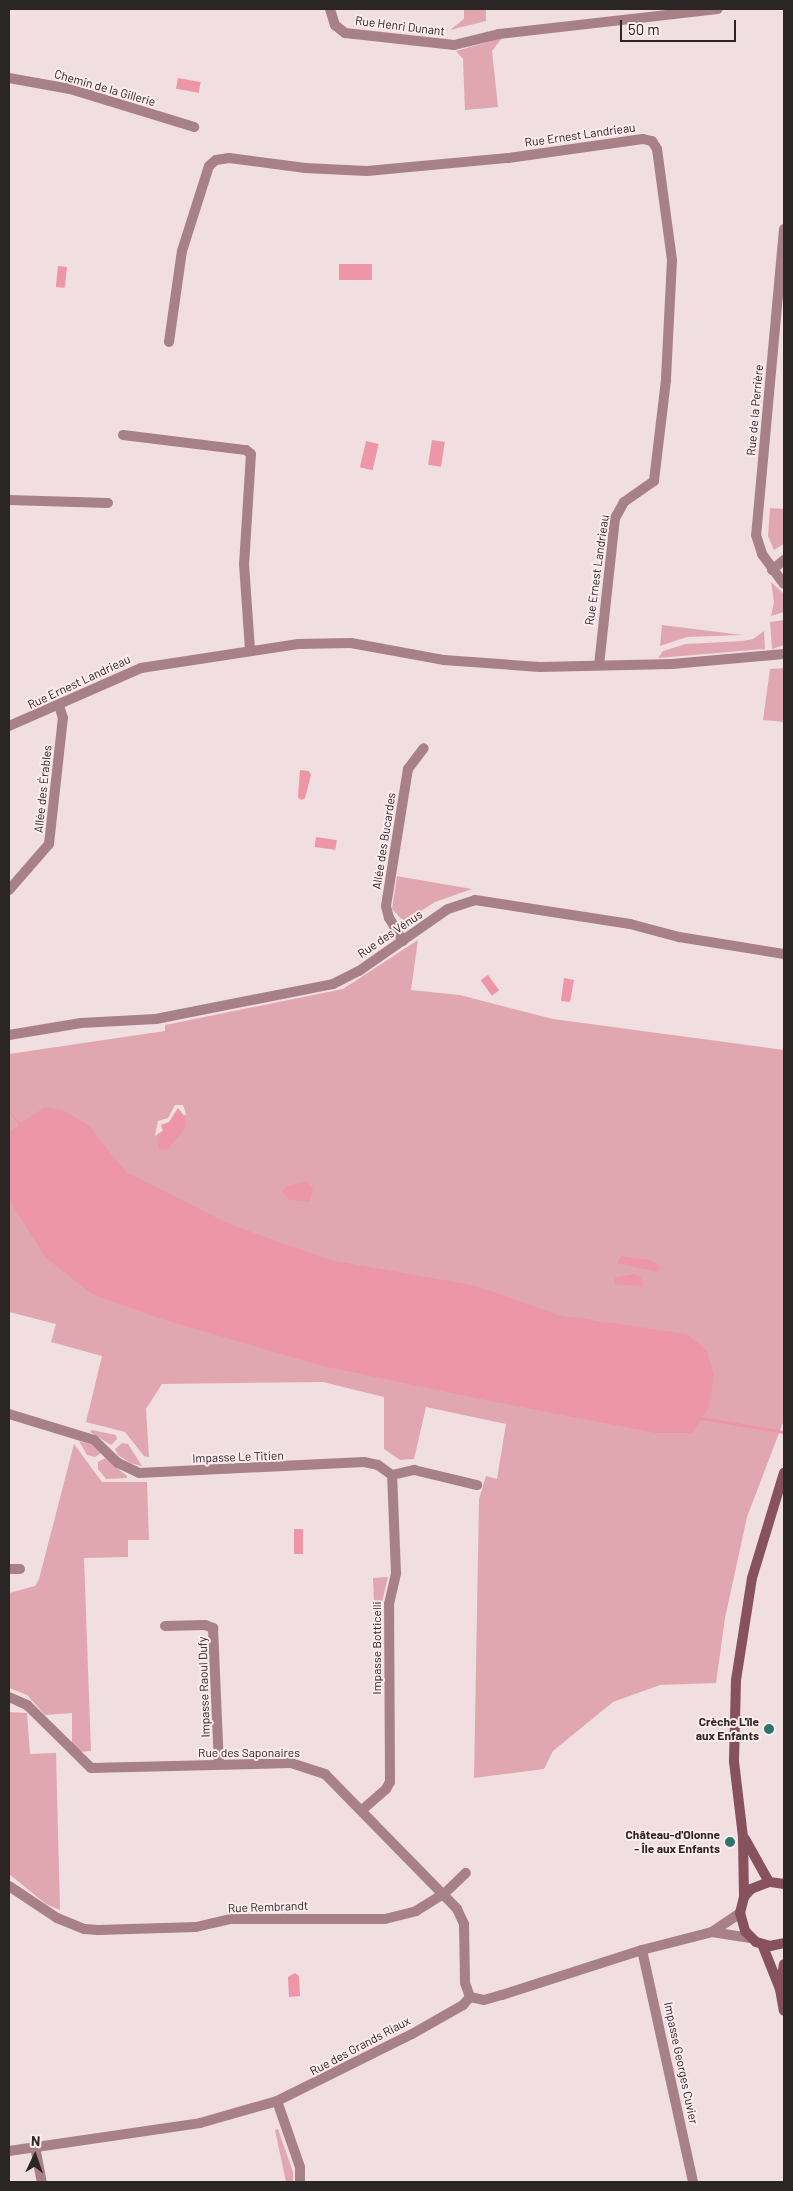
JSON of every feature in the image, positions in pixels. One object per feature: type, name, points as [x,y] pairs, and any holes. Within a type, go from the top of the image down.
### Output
[{"type":"main road","points":[[784,1473],[757,1558],[737,1663],[734,1741],[744,1837],[744,1897],[740,1913],[741,1922],[751,1938],[762,1944],[784,1943]]},
{"type":"main road","points":[[744,1837],[769,1882]]},
{"type":"main road","points":[[744,1897],[760,1884],[769,1882],[784,1884]]},
{"type":"main road","points":[[762,1944],[780,1989],[784,2011]]},
{"type":"main road","points":[[780,1989],[784,1964]]},
{"type":"street","name":"Rue Henri Dunant","points":[[330,9],[335,24],[345,33],[454,45],[499,34],[718,9]]},
{"type":"street","name":"Chemin de la Gillerie","points":[[9,78],[70,89],[194,127]]},
{"type":"street","name":"Rue Ernest Landrieau","points":[[168,342],[182,251],[209,166],[216,160],[228,158],[305,168],[367,171],[508,158],[644,138],[652,141],[657,149],[672,260],[666,380],[654,481],[624,502],[615,518],[598,665]]},
{"type":"street","name":"Rue de la Perrière","points":[[784,229],[782,286],[756,535],[758,547],[772,570],[784,584]]},
{"type":"street","points":[[123,435],[246,450],[251,454],[244,564],[250,650]]},
{"type":"street","points":[[9,500],[108,503]]},
{"type":"street","points":[[772,570],[784,560]]},
{"type":"street","name":"Rue Ernest Landrieau","points":[[9,726],[59,706],[140,668],[298,644],[351,642],[472,664],[540,667],[687,663],[784,654]]},
{"type":"street","name":"Allée des Érables","points":[[9,890],[49,844],[63,718],[59,706]]},
{"type":"street","name":"Allée des Bucardes","points":[[402,941],[389,918],[386,906],[408,769],[424,748]]},
{"type":"street","name":"Rue des Vénus","points":[[9,1035],[81,1023],[156,1019],[332,984],[346,979],[448,909],[475,900],[630,924],[679,937],[784,954]]},
{"type":"street","name":"Impasse Le Titien","points":[[9,1414],[94,1440],[118,1463],[139,1473],[364,1462],[378,1465],[392,1475]]},
{"type":"street","points":[[392,1475],[414,1470],[477,1485]]},
{"type":"street","name":"Impasse Botticelli","points":[[362,1810],[390,1782],[389,1604],[396,1573],[392,1475]]},
{"type":"street","points":[[9,1569],[20,1569]]},
{"type":"street","name":"Impasse Raoul Dufy","points":[[165,1626],[205,1625],[214,1628],[219,1764]]},
{"type":"street","name":"Rue des Saponaires","points":[[9,1697],[27,1705],[91,1768],[291,1763],[312,1768],[332,1778],[444,1893],[464,1924],[465,1983],[470,1997]]},
{"type":"street","name":"Rue Rembrandt","points":[[9,1886],[57,1918],[84,1929],[98,1930],[196,1927],[231,1920],[327,1918],[372,1921],[416,1911],[444,1893],[466,1873]]},
{"type":"street","points":[[470,1997],[484,2000],[642,1950],[712,1932],[740,1913]]},
{"type":"street","points":[[712,1932],[751,1938]]},
{"type":"street","name":"Impasse Georges Cuvier","points":[[642,1950],[693,2182]]},
{"type":"street","name":"Rue des Grands Riaux","points":[[9,2151],[200,2123],[277,2101],[412,2034],[463,2005],[470,1997]]},
{"type":"street","points":[[277,2101],[300,2166],[300,2182]]},
{"type":"street","points":[[35,2147],[42,2182]]},
{"type":"shaded area","points":[[464,9],[486,9],[486,21],[450,30],[464,19]]},
{"type":"shaded area","points":[[502,38],[492,51],[498,107],[465,110],[463,59],[456,51]]},
{"type":"shaded area","points":[[178,78],[201,82],[199,93],[176,89]]},
{"type":"shaded area","points":[[339,264],[372,264],[372,280],[339,280]]},
{"type":"shaded area","points":[[58,266],[67,267],[65,288],[56,287]]},
{"type":"shaded area","points":[[432,440],[445,442],[441,467],[428,465]]},
{"type":"shaded area","points":[[366,441],[379,444],[373,470],[360,467]]},
{"type":"shaded area","points":[[770,508],[784,509],[784,544],[774,550],[768,536]]},
{"type":"shaded area","points":[[771,582],[784,594],[784,612],[771,616],[774,602]]},
{"type":"shaded area","points":[[784,620],[784,645],[772,649],[770,622]]},
{"type":"shaded area","points":[[662,625],[742,635],[687,637],[660,646]]},
{"type":"shaded area","points":[[764,631],[765,649],[658,658],[663,651],[686,644],[743,641],[753,639]]},
{"type":"shaded area","points":[[784,668],[784,722],[763,720],[770,669]]},
{"type":"shaded area","points":[[300,770],[309,771],[311,775],[305,798],[301,800],[298,797]]},
{"type":"shaded area","points":[[316,837],[337,840],[335,850],[315,847]]},
{"type":"shaded area","points":[[397,876],[472,889],[435,902],[404,922],[392,909]]},
{"type":"shaded area","points":[[418,940],[411,990],[460,995],[553,1019],[784,1050],[784,1420],[747,1517],[725,1618],[716,1683],[660,1685],[613,1702],[553,1751],[544,1769],[474,1778],[479,1499],[486,1476],[497,1479],[506,1424],[426,1407],[414,1459],[400,1460],[384,1449],[384,1397],[323,1382],[162,1384],[146,1409],[149,1457],[144,1456],[125,1432],[86,1422],[102,1356],[51,1342],[56,1324],[9,1312],[9,1054],[165,1031],[165,1025],[343,989]],"holes":[[[175,1105],[183,1105],[186,1114],[155,1136],[158,1121],[168,1118]]]},
{"type":"shaded area","points":[[488,975],[499,990],[492,996],[481,980]]},
{"type":"shaded area","points":[[564,978],[574,980],[570,1002],[561,1001]]},
{"type":"shaded area","points":[[45,1107],[63,1110],[89,1126],[126,1172],[229,1224],[330,1260],[477,1286],[558,1315],[687,1334],[707,1351],[714,1374],[709,1407],[702,1417],[784,1431],[784,1434],[701,1420],[692,1433],[656,1433],[490,1401],[323,1366],[161,1319],[92,1294],[46,1258],[9,1200],[9,1132],[19,1125],[9,1111],[21,1123]]},
{"type":"shaded area","points":[[178,1108],[185,1117],[186,1127],[168,1149],[159,1150],[157,1137],[163,1131],[161,1125],[169,1122]]},
{"type":"shaded area","points":[[306,1181],[313,1188],[310,1202],[290,1200],[282,1192],[287,1186]]},
{"type":"shaded area","points":[[621,1256],[651,1260],[660,1266],[658,1272],[617,1263]]},
{"type":"shaded area","points":[[633,1274],[640,1276],[643,1287],[615,1284],[615,1278]]},
{"type":"shaded area","points":[[92,1430],[116,1435],[117,1439],[111,1445],[90,1432]]},
{"type":"shaded area","points":[[79,1441],[92,1445],[101,1453],[95,1457],[87,1455]]},
{"type":"shaded area","points":[[122,1443],[128,1444],[142,1466],[130,1463],[118,1455],[115,1449]]},
{"type":"shaded area","points":[[74,1444],[102,1482],[147,1482],[149,1540],[128,1540],[128,1557],[84,1558],[91,1751],[81,1752],[72,1744],[72,1713],[45,1715],[27,1695],[9,1688],[9,1593],[35,1586],[39,1579]]},
{"type":"shaded area","points":[[105,1458],[127,1478],[106,1479],[98,1469],[98,1462]]},
{"type":"shaded area","points":[[294,1529],[303,1529],[303,1554],[294,1554]]},
{"type":"shaded area","points":[[388,1577],[382,1602],[374,1602],[373,1578]]},
{"type":"shaded area","points":[[9,1712],[27,1713],[30,1754],[56,1753],[60,1910],[46,1904],[9,1874]]},
{"type":"shaded area","points":[[295,1973],[299,1976],[300,1996],[289,1997],[288,1977]]},
{"type":"shaded area","points":[[278,2129],[293,2172],[293,2182],[286,2182],[275,2130]]},
{"type":"place","name":"Crèche L'ïle aux Enfants","points":[[769,1729]]},
{"type":"place","name":"Château-d'Olonne - Île aux Enfants","points":[[730,1842]]}]
